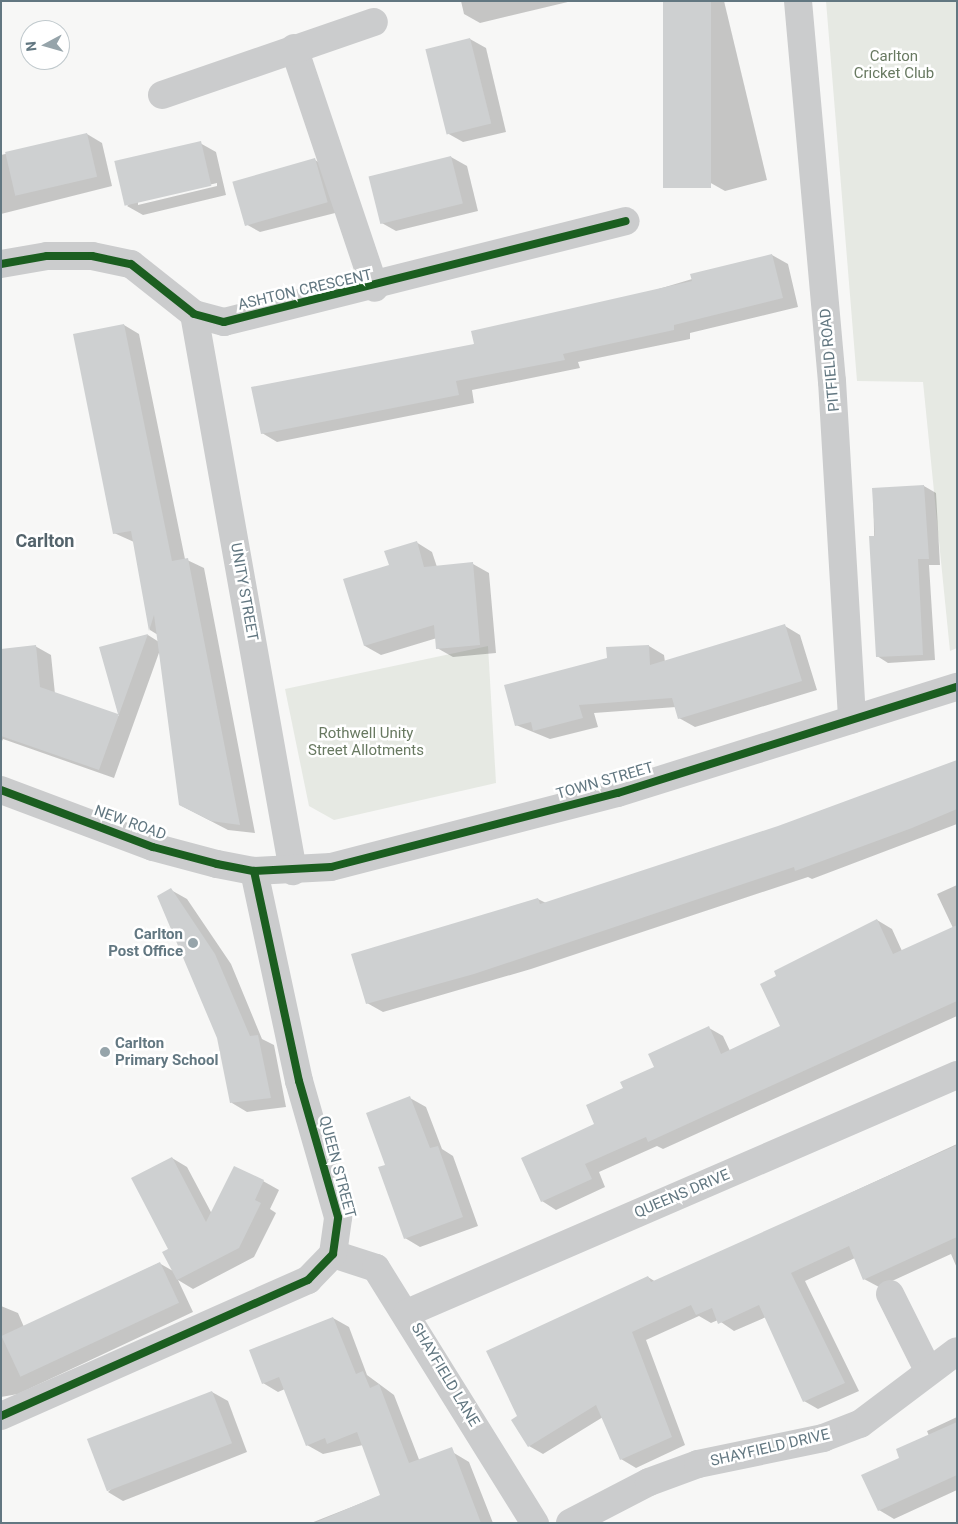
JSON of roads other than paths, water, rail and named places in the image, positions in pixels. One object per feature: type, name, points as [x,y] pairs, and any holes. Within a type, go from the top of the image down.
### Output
[{"type":"street","name":"PITFIELD ROAD","points":[[798,1],[832,381],[852,719]]},
{"type":"street","points":[[162,95],[374,22]]},
{"type":"street","points":[[294,48],[375,288]]},
{"type":"street","name":"ASHTON CRESCENT","points":[[1,264],[47,256],[92,256],[131,264],[194,314],[224,322],[375,288],[626,221]]},
{"type":"street","name":"UNITY STREET","points":[[194,314],[293,871]]},
{"type":"street","name":"TOWN STREET","points":[[254,871],[293,871],[330,868],[489,828],[957,686]]},
{"type":"street","name":"NEW ROAD","points":[[1,790],[153,847],[254,871]]},
{"type":"street","name":"QUEEN STREET","points":[[254,871],[299,1081],[338,1218],[333,1254]]},
{"type":"street","name":"QUEENS DRIVE","points":[[407,1313],[957,1076]]},
{"type":"street","points":[[1,1416],[308,1280],[333,1254]]},
{"type":"street","name":"SHAYFIELD LANE","points":[[333,1254],[376,1268],[407,1313],[535,1523]]},
{"type":"street","points":[[890,1294],[928,1370]]},
{"type":"street","name":"SHAYFIELD DRIVE","points":[[570,1523],[649,1482],[698,1464],[823,1438],[860,1424],[928,1370],[957,1351]]},
{"type":"place","name":"Carlton Post Office","points":[[193,943]]},
{"type":"place","name":"Carlton Primary School","points":[[105,1052]]},
{"type":"district","name":"Carlton","points":[[45,541]]},
{"type":"park label","name":"Carlton Cricket Club","points":[[894,64]]},
{"type":"park label","name":"Rothwell Unity Street Allotments","points":[[366,742]]}]
